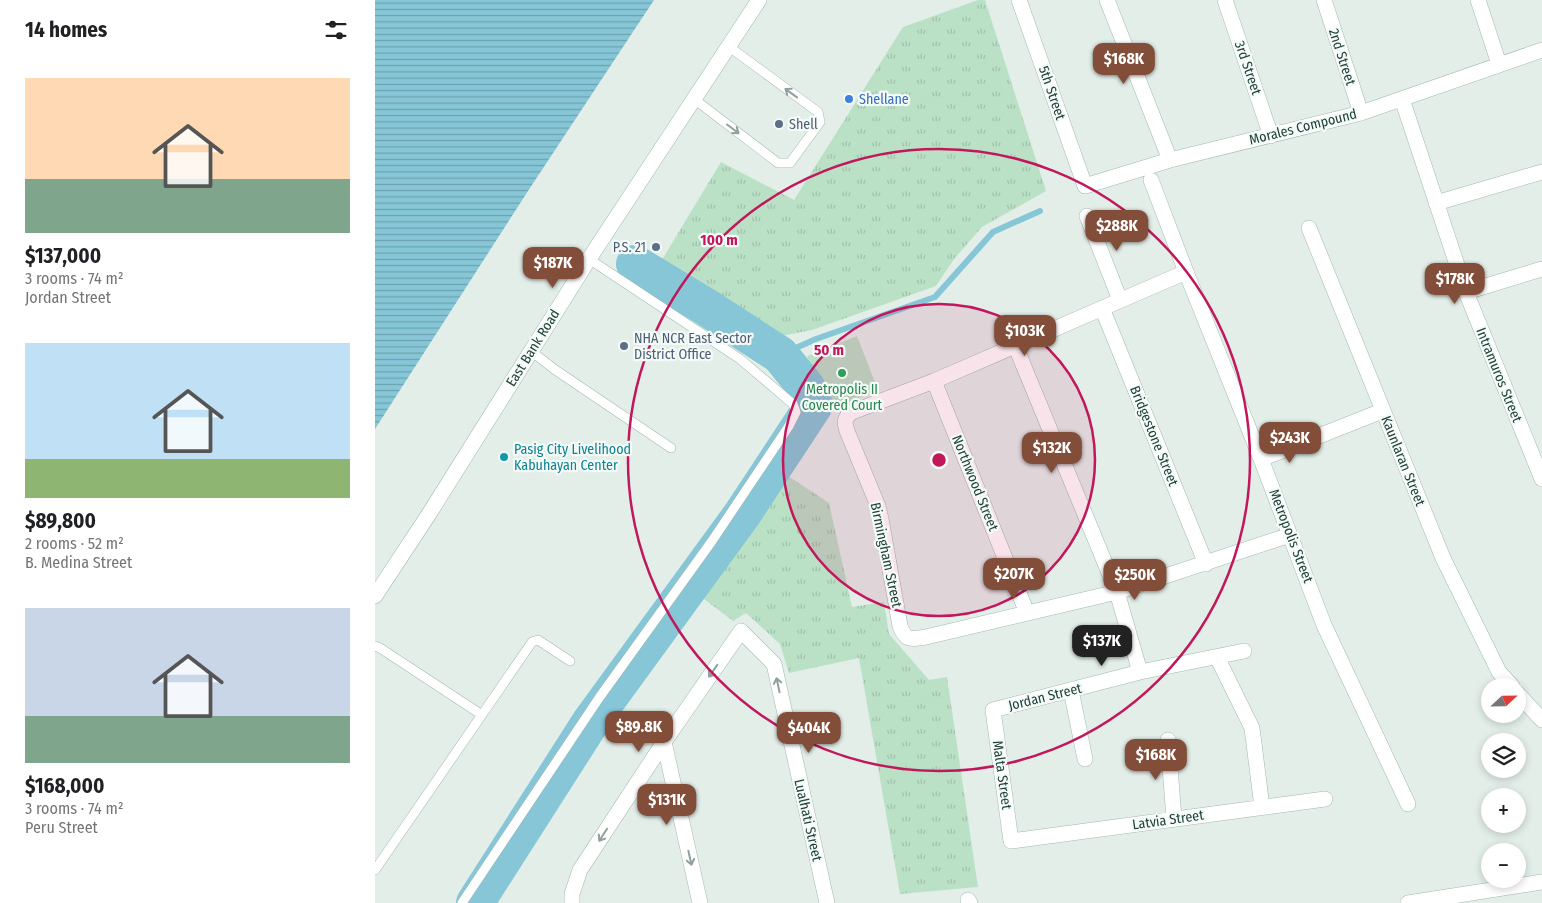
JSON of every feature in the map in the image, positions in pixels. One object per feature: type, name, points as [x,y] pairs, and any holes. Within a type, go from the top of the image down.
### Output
[{"type":"street","name":"East Bank Road","points":[[375,596],[589,259],[759,0]]},
{"type":"street","name":"5th Street","points":[[1019,0],[1085,186]]},
{"type":"street","points":[[1107,0],[1169,160]]},
{"type":"street","name":"3rd Street","points":[[1225,0],[1271,136]]},
{"type":"street","name":"2nd Street","points":[[1324,0],[1361,113]]},
{"type":"street","points":[[1478,0],[1499,64]]},
{"type":"street","name":"Morales Compound","points":[[1085,186],[1169,160],[1361,113],[1542,50]]},
{"type":"street","name":"Intramuros Street","points":[[1402,99],[1466,292],[1542,479]]},
{"type":"street","points":[[1436,203],[1542,172]]},
{"type":"street","name":"Metropolis Street","points":[[1151,180],[1324,625],[1409,804]]},
{"type":"street","points":[[1087,216],[1120,300]]},
{"type":"street","name":"Kaunlaran Street","points":[[1309,228],[1443,558],[1499,672],[1505,678]]},
{"type":"street","points":[[1466,292],[1542,269]]},
{"type":"street","name":"Birmingham Street","points":[[1186,272],[934,381],[852,412],[846,417],[847,431],[878,506],[903,634],[909,638],[926,637],[1117,592],[1290,536]]},
{"type":"street","name":"Bridgestone Street","points":[[1102,308],[1206,564]]},
{"type":"street","points":[[1015,345],[1117,592],[1140,672]]},
{"type":"street","name":"Northwood Street","points":[[934,381],[1027,613]]},
{"type":"street","points":[[1261,459],[1382,411]]},
{"type":"street","name":"Lualhati Street","points":[[664,742],[741,631],[774,664],[827,903]]},
{"type":"street","name":"Jordan Street","points":[[993,710],[1140,672],[1244,652]]},
{"type":"street","points":[[1217,657],[1252,728],[1261,807]]},
{"type":"street","points":[[1071,690],[1085,759]]},
{"type":"street","points":[[1526,703],[1542,720]]},
{"type":"street","name":"Malta Street","points":[[993,710],[1011,841]]},
{"type":"street","points":[[1168,740],[1174,819]]},
{"type":"street","points":[[572,903],[572,894],[580,870],[664,742]]},
{"type":"street","points":[[664,742],[700,903]]},
{"type":"street","name":"Latvia Street","points":[[1011,841],[1325,799]]},
{"type":"street","points":[[1408,903],[1542,882]]},
{"type":"lane","points":[[694,99],[778,163],[789,163],[819,122],[818,112],[728,46]]},
{"type":"lane","points":[[462,903],[599,698],[712,541],[789,426],[796,412],[793,404],[740,359],[589,259]]},
{"type":"lane","points":[[531,351],[554,369],[671,448]]},
{"type":"lane","points":[[375,870],[532,642],[538,640],[570,660]]},
{"type":"lane","points":[[375,646],[481,715]]},
{"type":"green space","points":[[978,0],[985,0],[1046,191],[982,227],[954,259],[936,286],[812,330],[771,338],[660,263],[721,162],[794,200],[903,27]]},
{"type":"green space","name":"Metropolis II Covered Court","points":[[857,336],[878,390],[828,410],[807,356]]},
{"type":"green space","points":[[785,474],[829,503],[852,607],[884,602],[889,634],[929,680],[947,677],[978,887],[900,894],[859,658],[789,673],[780,644],[746,613],[733,621],[700,596]]},
{"type":"water","points":[[375,0],[654,0],[375,429]]},
{"type":"waterway","points":[[780,355],[816,339],[935,297],[993,232],[1040,211]]},
{"type":"waterway","points":[[475,903],[590,723],[743,513],[814,405],[806,387],[780,355],[635,264]]},
{"type":"place","name":"Shellane","points":[[849,99]]},
{"type":"place","name":"Shell","points":[[779,124]]},
{"type":"place","name":"P.S. 21","points":[[656,247]]},
{"type":"place","name":"NHA NCR East Sector District Office","points":[[624,346]]},
{"type":"place","name":"Metropolis II Covered Court","points":[[842,373]]},
{"type":"place","name":"Pasig City Livelihood Kabuhayan Center","points":[[504,457]]}]
